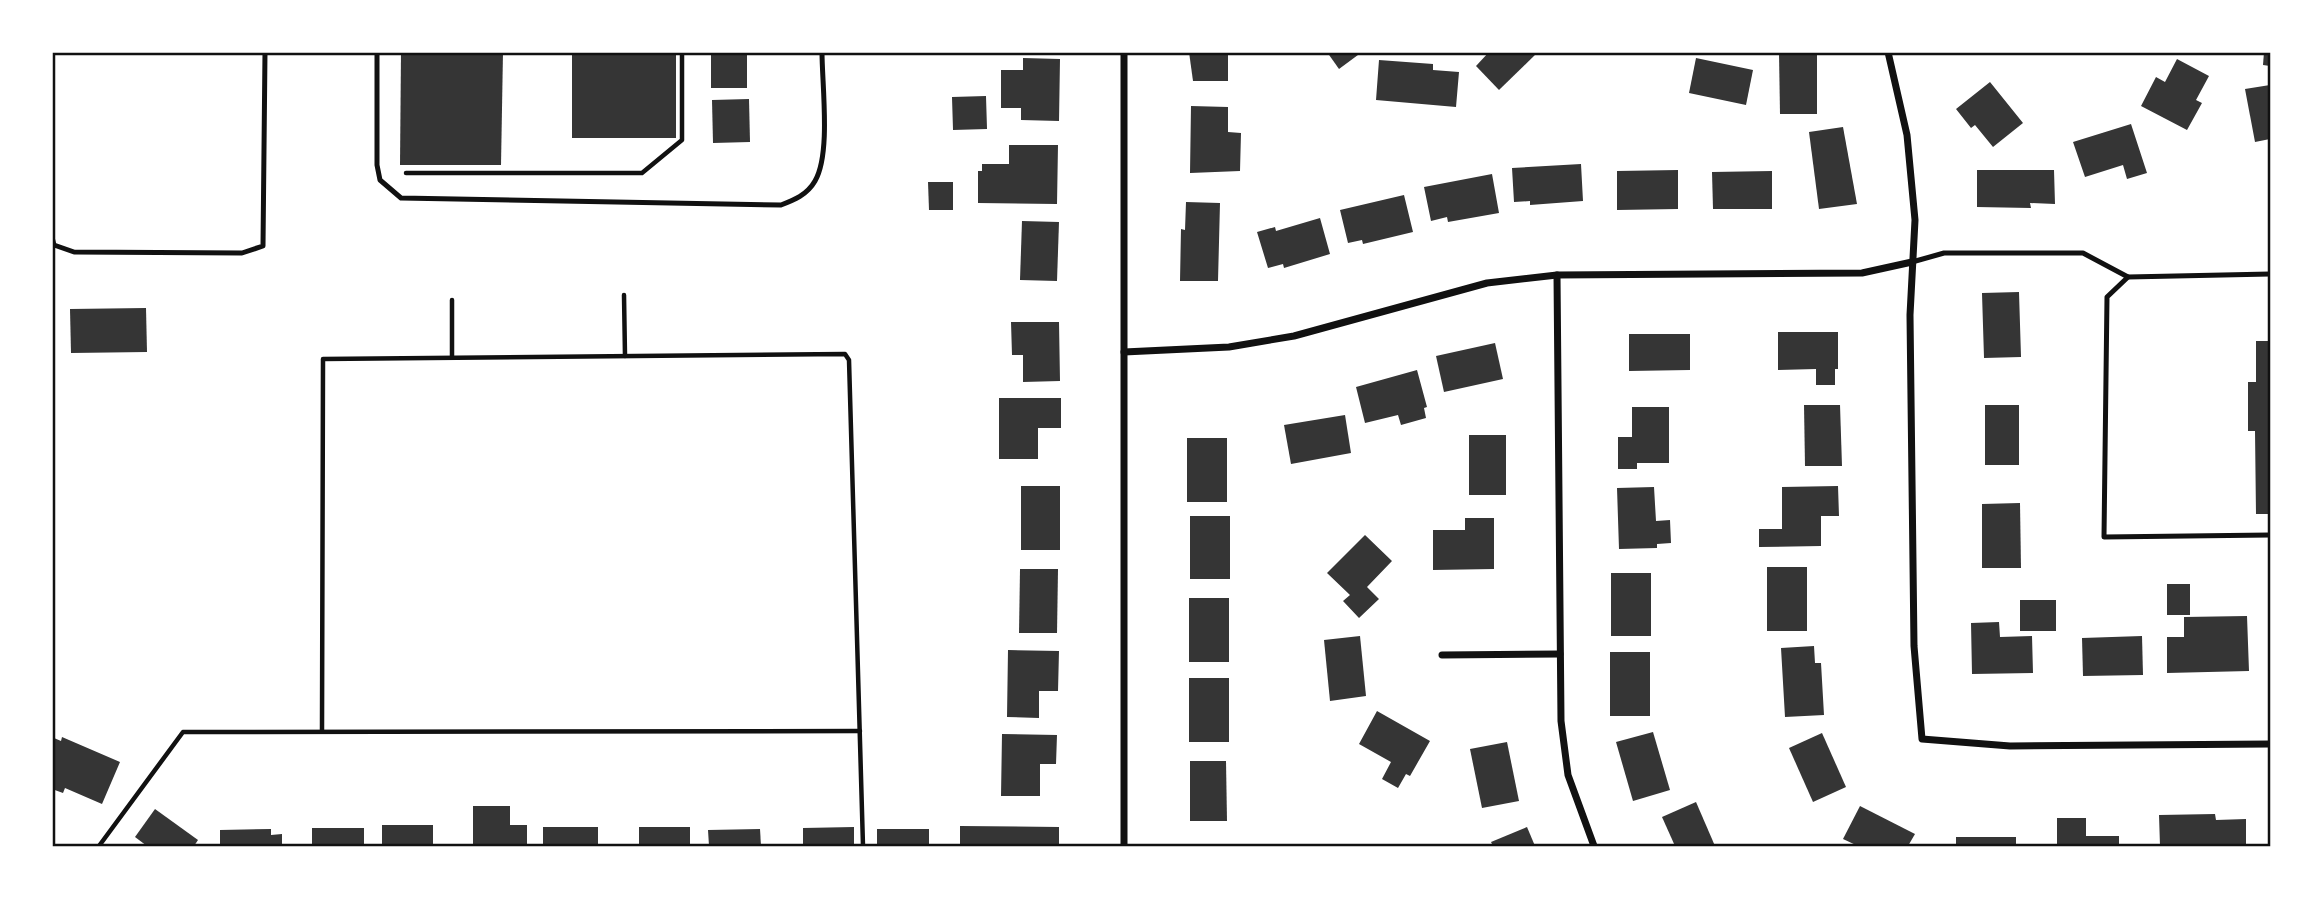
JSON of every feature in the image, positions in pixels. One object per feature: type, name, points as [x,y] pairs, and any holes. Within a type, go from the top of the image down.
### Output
[{"type":"street","points":[[1124,52],[1124,846]]},
{"type":"street","points":[[1888,52],[1907,135],[1915,220],[1912,262],[1914,646],[1922,739],[2010,747],[2270,744]]},
{"type":"street","points":[[1124,352],[1202,349],[1294,336],[1487,283],[1557,275],[1862,273],[1912,262]]},
{"type":"street","points":[[1557,275],[1561,721],[1569,775],[1594,846]]},
{"type":"street","points":[[1442,655],[1560,654]]},
{"type":"lane","points":[[52,237],[54,245],[74,252],[242,253],[263,246],[265,52]]},
{"type":"lane","points":[[377,52],[377,165],[380,180],[401,198],[781,205],[801,197],[816,180],[823,153],[822,52]]},
{"type":"lane","points":[[1912,262],[1944,253],[2083,253],[2128,277],[2270,274]]},
{"type":"lane","points":[[2128,277],[2107,297],[2104,537],[2270,535]]},
{"type":"path","points":[[406,173],[642,173],[682,140],[682,52]]},
{"type":"path","points":[[624,295],[625,356]]},
{"type":"path","points":[[452,300],[453,358]]},
{"type":"path","points":[[322,732],[323,359],[845,354],[849,360],[863,846]]},
{"type":"path","points":[[99,846],[183,732],[860,731]]},
{"type":"building","points":[[401,52],[503,52],[501,165],[400,165]]},
{"type":"building","points":[[572,52],[676,52],[676,138],[572,138]]},
{"type":"building","points":[[711,52],[747,52],[747,88],[711,88]]},
{"type":"building","points":[[1189,52],[1228,52],[1228,81],[1193,81]]},
{"type":"building","points":[[1327,52],[1362,52],[1339,69]]},
{"type":"building","points":[[1489,52],[1538,52],[1499,90],[1476,66]]},
{"type":"building","points":[[2264,52],[2270,52],[2270,66],[2263,65]]},
{"type":"building","points":[[1779,53],[1817,53],[1817,114],[1780,114]]},
{"type":"building","points":[[1023,58],[1060,59],[1059,121],[1021,120],[1021,108],[1001,108],[1001,70],[1023,70]]},
{"type":"building","points":[[1696,58],[1753,70],[1746,105],[1689,93]]},
{"type":"building","points":[[2177,59],[2209,76],[2196,100],[2202,103],[2187,130],[2141,106],[2156,77],[2165,82]]},
{"type":"building","points":[[1379,60],[1433,64],[1433,70],[1459,72],[1456,107],[1376,100]]},
{"type":"building","points":[[1990,82],[2023,123],[1993,147],[1975,125],[1971,128],[1956,109]]},
{"type":"building","points":[[2270,85],[2270,139],[2255,142],[2245,89]]},
{"type":"building","points":[[986,96],[987,129],[953,130],[952,97]]},
{"type":"building","points":[[749,99],[750,142],[713,143],[712,100]]},
{"type":"building","points":[[1191,106],[1228,107],[1228,132],[1241,133],[1240,171],[1190,173]]},
{"type":"building","points":[[2131,124],[2147,173],[2127,179],[2123,165],[2085,177],[2073,142]]},
{"type":"building","points":[[1843,127],[1857,204],[1819,209],[1809,132]]},
{"type":"building","points":[[1009,145],[1058,145],[1057,204],[978,203],[978,171],[982,171],[982,164],[1009,164]]},
{"type":"building","points":[[1581,164],[1583,201],[1530,205],[1530,201],[1514,202],[1512,168]]},
{"type":"building","points":[[1678,170],[1678,209],[1617,210],[1617,171]]},
{"type":"building","points":[[1977,170],[2054,170],[2055,204],[2030,203],[2031,208],[1977,207]]},
{"type":"building","points":[[1772,171],[1772,209],[1713,209],[1712,172]]},
{"type":"building","points":[[1492,174],[1499,213],[1448,222],[1447,217],[1431,221],[1424,187]]},
{"type":"building","points":[[928,182],[953,182],[953,210],[929,210]]},
{"type":"building","points":[[1404,195],[1413,232],[1363,244],[1362,240],[1348,243],[1340,210]]},
{"type":"building","points":[[1186,202],[1220,203],[1218,281],[1180,281],[1181,229],[1185,230]]},
{"type":"building","points":[[1320,218],[1330,254],[1284,268],[1283,264],[1268,268],[1257,232],[1275,227],[1276,231]]},
{"type":"building","points":[[1022,221],[1059,222],[1057,281],[1020,280]]},
{"type":"building","points":[[2019,292],[2021,357],[1984,358],[1982,293]]},
{"type":"building","points":[[146,308],[147,352],[71,353],[70,309]]},
{"type":"building","points":[[1011,322],[1059,322],[1060,381],[1023,382],[1023,355],[1012,355]]},
{"type":"building","points":[[1778,332],[1838,332],[1835,385],[1816,385],[1816,369],[1778,370]]},
{"type":"building","points":[[1629,334],[1690,334],[1690,370],[1629,371]]},
{"type":"building","points":[[2256,341],[2270,341],[2270,514],[2256,514],[2255,431],[2248,431],[2248,382],[2256,382]]},
{"type":"building","points":[[1495,343],[1503,379],[1444,392],[1436,356]]},
{"type":"building","points":[[1417,370],[1427,407],[1424,408],[1426,418],[1401,425],[1398,415],[1365,423],[1356,387]]},
{"type":"building","points":[[999,398],[1061,398],[1061,428],[1038,428],[1038,459],[999,459]]},
{"type":"building","points":[[1804,405],[1840,405],[1842,466],[1805,466]]},
{"type":"building","points":[[1985,405],[2019,405],[2019,465],[1985,465]]},
{"type":"building","points":[[1632,407],[1669,407],[1669,463],[1637,463],[1637,469],[1618,469],[1618,437],[1632,437]]},
{"type":"building","points":[[1345,415],[1351,453],[1291,464],[1284,425]]},
{"type":"building","points":[[1469,435],[1506,435],[1506,495],[1469,495]]},
{"type":"building","points":[[1187,438],[1227,438],[1227,502],[1187,502]]},
{"type":"building","points":[[1021,486],[1060,486],[1060,550],[1021,550]]},
{"type":"building","points":[[1838,486],[1839,516],[1821,516],[1821,546],[1759,547],[1759,529],[1782,529],[1782,487]]},
{"type":"building","points":[[1654,487],[1656,521],[1670,520],[1671,543],[1657,544],[1657,548],[1619,549],[1617,488]]},
{"type":"building","points":[[2020,503],[2021,568],[1982,568],[1982,504]]},
{"type":"building","points":[[1190,516],[1230,516],[1230,579],[1190,579]]},
{"type":"building","points":[[1465,518],[1494,518],[1494,569],[1433,570],[1433,530],[1465,530]]},
{"type":"building","points":[[1365,535],[1392,561],[1367,587],[1379,599],[1359,618],[1343,601],[1350,595],[1327,573]]},
{"type":"building","points":[[1767,567],[1807,567],[1807,631],[1767,631]]},
{"type":"building","points":[[1020,569],[1058,569],[1057,633],[1019,633]]},
{"type":"building","points":[[1611,573],[1651,573],[1651,636],[1611,636]]},
{"type":"building","points":[[2167,584],[2190,584],[2190,615],[2167,615]]},
{"type":"building","points":[[1189,598],[1229,598],[1229,662],[1189,662]]},
{"type":"building","points":[[2020,600],[2056,600],[2056,631],[2020,631]]},
{"type":"building","points":[[2247,616],[2249,671],[2167,673],[2167,637],[2184,637],[2184,617]]},
{"type":"building","points":[[1999,622],[2000,637],[2032,636],[2033,673],[1972,674],[1971,623]]},
{"type":"building","points":[[1360,636],[1366,696],[1330,701],[1324,640]]},
{"type":"building","points":[[2142,636],[2143,675],[2083,676],[2082,638]]},
{"type":"building","points":[[1814,646],[1815,663],[1821,663],[1824,715],[1785,717],[1781,648]]},
{"type":"building","points":[[1008,650],[1059,651],[1058,691],[1039,691],[1039,718],[1007,717]]},
{"type":"building","points":[[1610,652],[1650,652],[1650,716],[1610,716]]},
{"type":"building","points":[[1189,678],[1229,678],[1229,742],[1189,742]]},
{"type":"building","points":[[1377,711],[1430,741],[1410,776],[1406,774],[1398,788],[1382,779],[1391,762],[1359,744]]},
{"type":"building","points":[[1653,732],[1670,790],[1633,801],[1616,742]]},
{"type":"building","points":[[1822,733],[1846,787],[1813,802],[1789,748]]},
{"type":"building","points":[[1002,734],[1057,735],[1056,764],[1040,764],[1040,796],[1001,796]]},
{"type":"building","points":[[62,737],[120,762],[102,804],[65,788],[63,793],[52,789],[52,743],[54,738],[61,741]]},
{"type":"building","points":[[1507,742],[1519,801],[1482,808],[1470,749]]},
{"type":"building","points":[[1190,761],[1226,761],[1227,821],[1190,821]]},
{"type":"building","points":[[1696,802],[1715,846],[1675,846],[1662,817]]},
{"type":"building","points":[[473,806],[510,806],[510,825],[527,825],[527,846],[473,846]]},
{"type":"building","points":[[1860,806],[1915,834],[1908,846],[1858,846],[1843,839]]},
{"type":"building","points":[[155,809],[198,840],[194,846],[147,846],[135,837]]},
{"type":"building","points":[[2215,814],[2216,820],[2246,819],[2246,846],[2160,846],[2159,815]]},
{"type":"building","points":[[2057,818],[2086,818],[2086,836],[2119,836],[2119,846],[2057,846]]},
{"type":"building","points":[[382,825],[433,825],[433,846],[382,846]]},
{"type":"building","points":[[960,826],[1059,827],[1059,846],[960,846]]},
{"type":"building","points":[[543,827],[598,827],[598,846],[543,846]]},
{"type":"building","points":[[639,827],[690,827],[690,846],[639,846]]},
{"type":"building","points":[[854,827],[854,846],[803,846],[803,828]]},
{"type":"building","points":[[1527,827],[1535,846],[1493,846],[1491,842]]},
{"type":"building","points":[[312,828],[364,828],[364,846],[312,846]]},
{"type":"building","points":[[271,829],[271,835],[282,834],[282,846],[220,846],[220,830]]},
{"type":"building","points":[[760,829],[761,846],[709,846],[708,830]]},
{"type":"building","points":[[877,829],[929,829],[929,846],[877,846]]},
{"type":"building","points":[[1956,837],[2016,837],[2016,846],[1956,846]]}]
